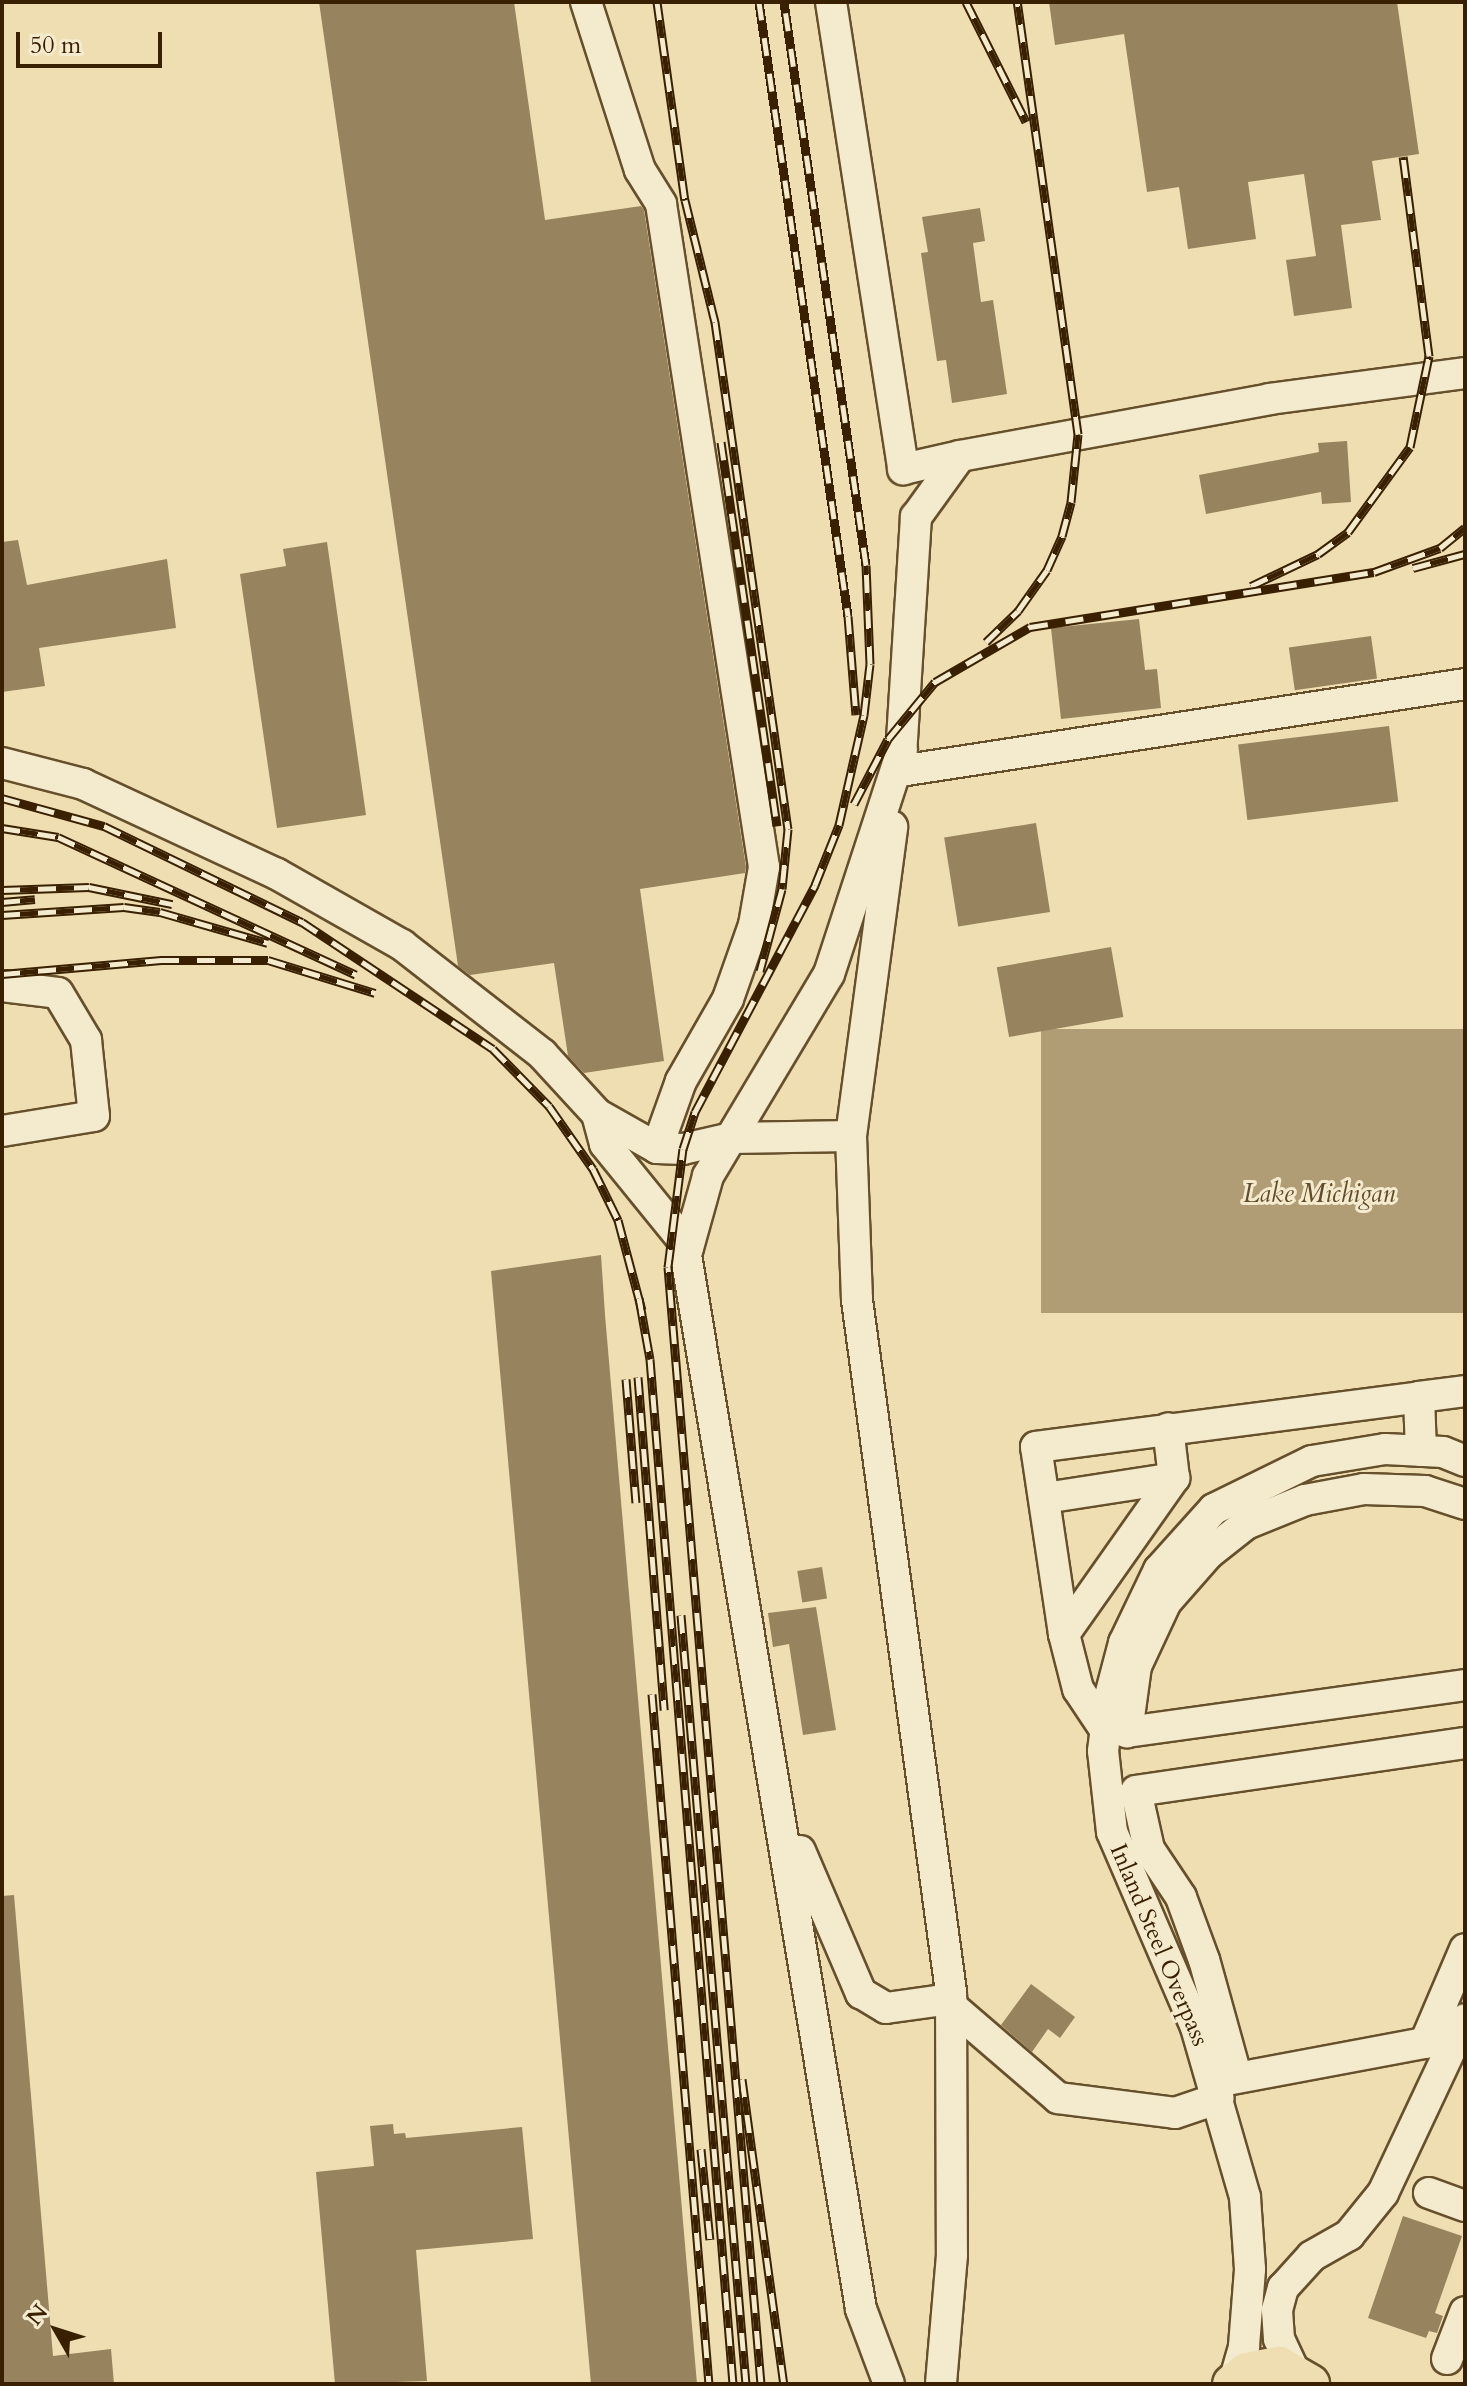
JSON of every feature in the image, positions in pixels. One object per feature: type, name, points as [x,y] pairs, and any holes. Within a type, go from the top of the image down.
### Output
[{"type":"main road","points":[[1233,2383],[1262,2367],[1302,2378]]},
{"type":"street","points":[[586,2],[640,170],[661,204],[764,867],[754,925],[728,999],[681,1081],[657,1148]]},
{"type":"street","points":[[831,2],[903,469],[1270,399],[1465,373]]},
{"type":"street","points":[[941,2384],[952,2255],[951,2002],[857,1300],[851,1136],[901,761],[916,517],[960,456]]},
{"type":"street","points":[[901,761],[1465,684]]},
{"type":"street","points":[[889,2384],[861,2309],[774,1791],[688,1246],[708,1176],[829,974],[901,761]]},
{"type":"street","points":[[2,763],[83,784],[277,874],[402,945],[542,1054],[597,1114],[657,1148],[683,1149],[731,1138],[851,1136]]},
{"type":"street","points":[[2,986],[58,993],[86,1040],[94,1116],[2,1131]]},
{"type":"street","points":[[597,1114],[605,1144],[688,1246]]},
{"type":"street","points":[[1106,1731],[1078,1689],[1064,1634],[1036,1447],[1465,1391]]},
{"type":"street","points":[[1419,1397],[1421,1451]]},
{"type":"street","points":[[1064,1634],[1174,1478],[1168,1428]]},
{"type":"street","name":"Inland Steel Overpass","points":[[1233,2383],[1244,2346],[1250,2269],[1245,2197],[1223,2085],[1112,1832],[1106,1731],[1124,1643],[1159,1570],[1214,1509],[1312,1461],[1385,1449],[1421,1451],[1465,1461]]},
{"type":"street","points":[[1045,1498],[1174,1478]]},
{"type":"street","points":[[1465,1504],[1425,1491],[1364,1489],[1305,1500],[1246,1524],[1208,1554],[1166,1602],[1136,1666],[1127,1732],[1465,1685]]},
{"type":"street","points":[[1223,2085],[1204,1960],[1181,1897],[1149,1849],[1136,1791],[1465,1743]]},
{"type":"street","points":[[774,1791],[861,1993],[886,2008],[951,2002],[1058,2098],[1175,2113],[1223,2085],[1425,2043],[1459,1982],[1465,1949]]},
{"type":"street","points":[[1302,2378],[1279,2339],[1277,2310],[1283,2288],[1312,2256],[1349,2235],[1383,2193],[1465,2019]]},
{"type":"street","points":[[1429,2193],[1465,2206]]},
{"type":"street","points":[[1447,2359],[1465,2312]]},
{"type":"water","name":"Lake Michigan","points":[[1041,1029],[1465,1029],[1465,1313],[1041,1313]]},
{"type":"building","points":[[319,2],[514,2],[545,220],[641,206],[644,210],[746,867],[745,873],[640,889],[664,1061],[584,1073],[568,1056],[554,963],[470,975],[458,966]]},
{"type":"building","points":[[1049,2],[1397,2],[1419,154],[1372,161],[1381,220],[1341,225],[1352,308],[1294,316],[1286,260],[1316,256],[1304,174],[1248,182],[1256,239],[1188,249],[1179,187],[1147,192],[1124,34],[1055,45]]},
{"type":"building","points":[[980,208],[985,241],[973,243],[981,302],[993,300],[1007,394],[952,403],[946,360],[937,361],[921,253],[928,252],[922,217]]},
{"type":"building","points":[[1347,441],[1351,502],[1322,504],[1321,492],[1206,514],[1199,475],[1319,452],[1318,443]]},
{"type":"building","points":[[18,540],[27,585],[167,559],[176,628],[39,648],[45,686],[2,692],[2,542]]},
{"type":"building","points":[[327,542],[366,815],[277,828],[240,574],[286,566],[283,549]]},
{"type":"building","points":[[1139,619],[1145,670],[1157,669],[1161,708],[1061,719],[1051,628]]},
{"type":"building","points":[[1371,636],[1377,679],[1295,690],[1289,648]]},
{"type":"building","points":[[1389,726],[1398,801],[1247,820],[1238,745]]},
{"type":"building","points":[[1036,823],[1050,912],[958,926],[944,838]]},
{"type":"building","points":[[1111,947],[1123,1017],[1009,1037],[997,967]]},
{"type":"building","points":[[601,1255],[697,2384],[591,2384],[491,1271]]},
{"type":"building","points":[[822,1567],[827,1599],[802,1603],[797,1571]]},
{"type":"building","points":[[816,1607],[836,1730],[803,1735],[789,1644],[773,1647],[768,1613]]},
{"type":"building","points":[[14,1895],[53,2356],[111,2349],[114,2384],[2,2384],[2,1896]]},
{"type":"building","points":[[1031,1984],[1075,2017],[1060,2038],[1048,2029],[1032,2052],[1001,2025]]},
{"type":"building","points":[[393,2124],[394,2134],[405,2133],[406,2138],[522,2127],[533,2239],[416,2250],[427,2381],[335,2384],[316,2172],[374,2166],[370,2126]]},
{"type":"building","points":[[1403,2216],[1462,2236],[1435,2313],[1443,2316],[1437,2333],[1429,2331],[1426,2338],[1368,2318]]},
{"type":"railway","points":[[657,2],[685,200],[715,322],[788,829],[782,889],[760,971]]},
{"type":"railway","points":[[759,2],[848,616],[856,715]]},
{"type":"railway","points":[[761,2384],[668,1267],[683,1149],[695,1112],[815,885],[839,825],[864,715],[870,664],[866,565],[784,2]]},
{"type":"railway","points":[[966,2],[1026,122]]},
{"type":"railway","points":[[986,642],[1018,611],[1047,570],[1062,536],[1071,502],[1078,434],[1017,2]]},
{"type":"railway","points":[[1251,586],[1318,554],[1348,532],[1410,447],[1429,356],[1403,157]]},
{"type":"railway","points":[[721,442],[777,826]]},
{"type":"railway","points":[[854,804],[888,739],[935,682],[1030,627],[1374,572],[1440,548],[1465,528]]},
{"type":"railway","points":[[1413,568],[1465,554]]},
{"type":"railway","points":[[2,798],[104,826],[302,922],[493,1049],[549,1106],[593,1169],[618,1220],[642,1310]]},
{"type":"railway","points":[[2,828],[58,837],[356,975]]},
{"type":"railway","points":[[2,890],[89,887],[172,904]]},
{"type":"railway","points":[[2,902],[35,899]]},
{"type":"railway","points":[[2,915],[124,907],[160,912],[268,943]]},
{"type":"railway","points":[[2,974],[161,960],[268,960],[375,993]]},
{"type":"railway","points":[[639,1298],[650,1359],[733,2384]]},
{"type":"railway","points":[[638,1377],[664,1710]]},
{"type":"railway","points":[[626,1379],[636,1503]]},
{"type":"railway","points":[[681,1615],[746,2384]]},
{"type":"railway","points":[[652,1694],[709,2384]]},
{"type":"railway","points":[[742,2079],[784,2384]]},
{"type":"railway","points":[[701,2149],[710,2240]]}]
